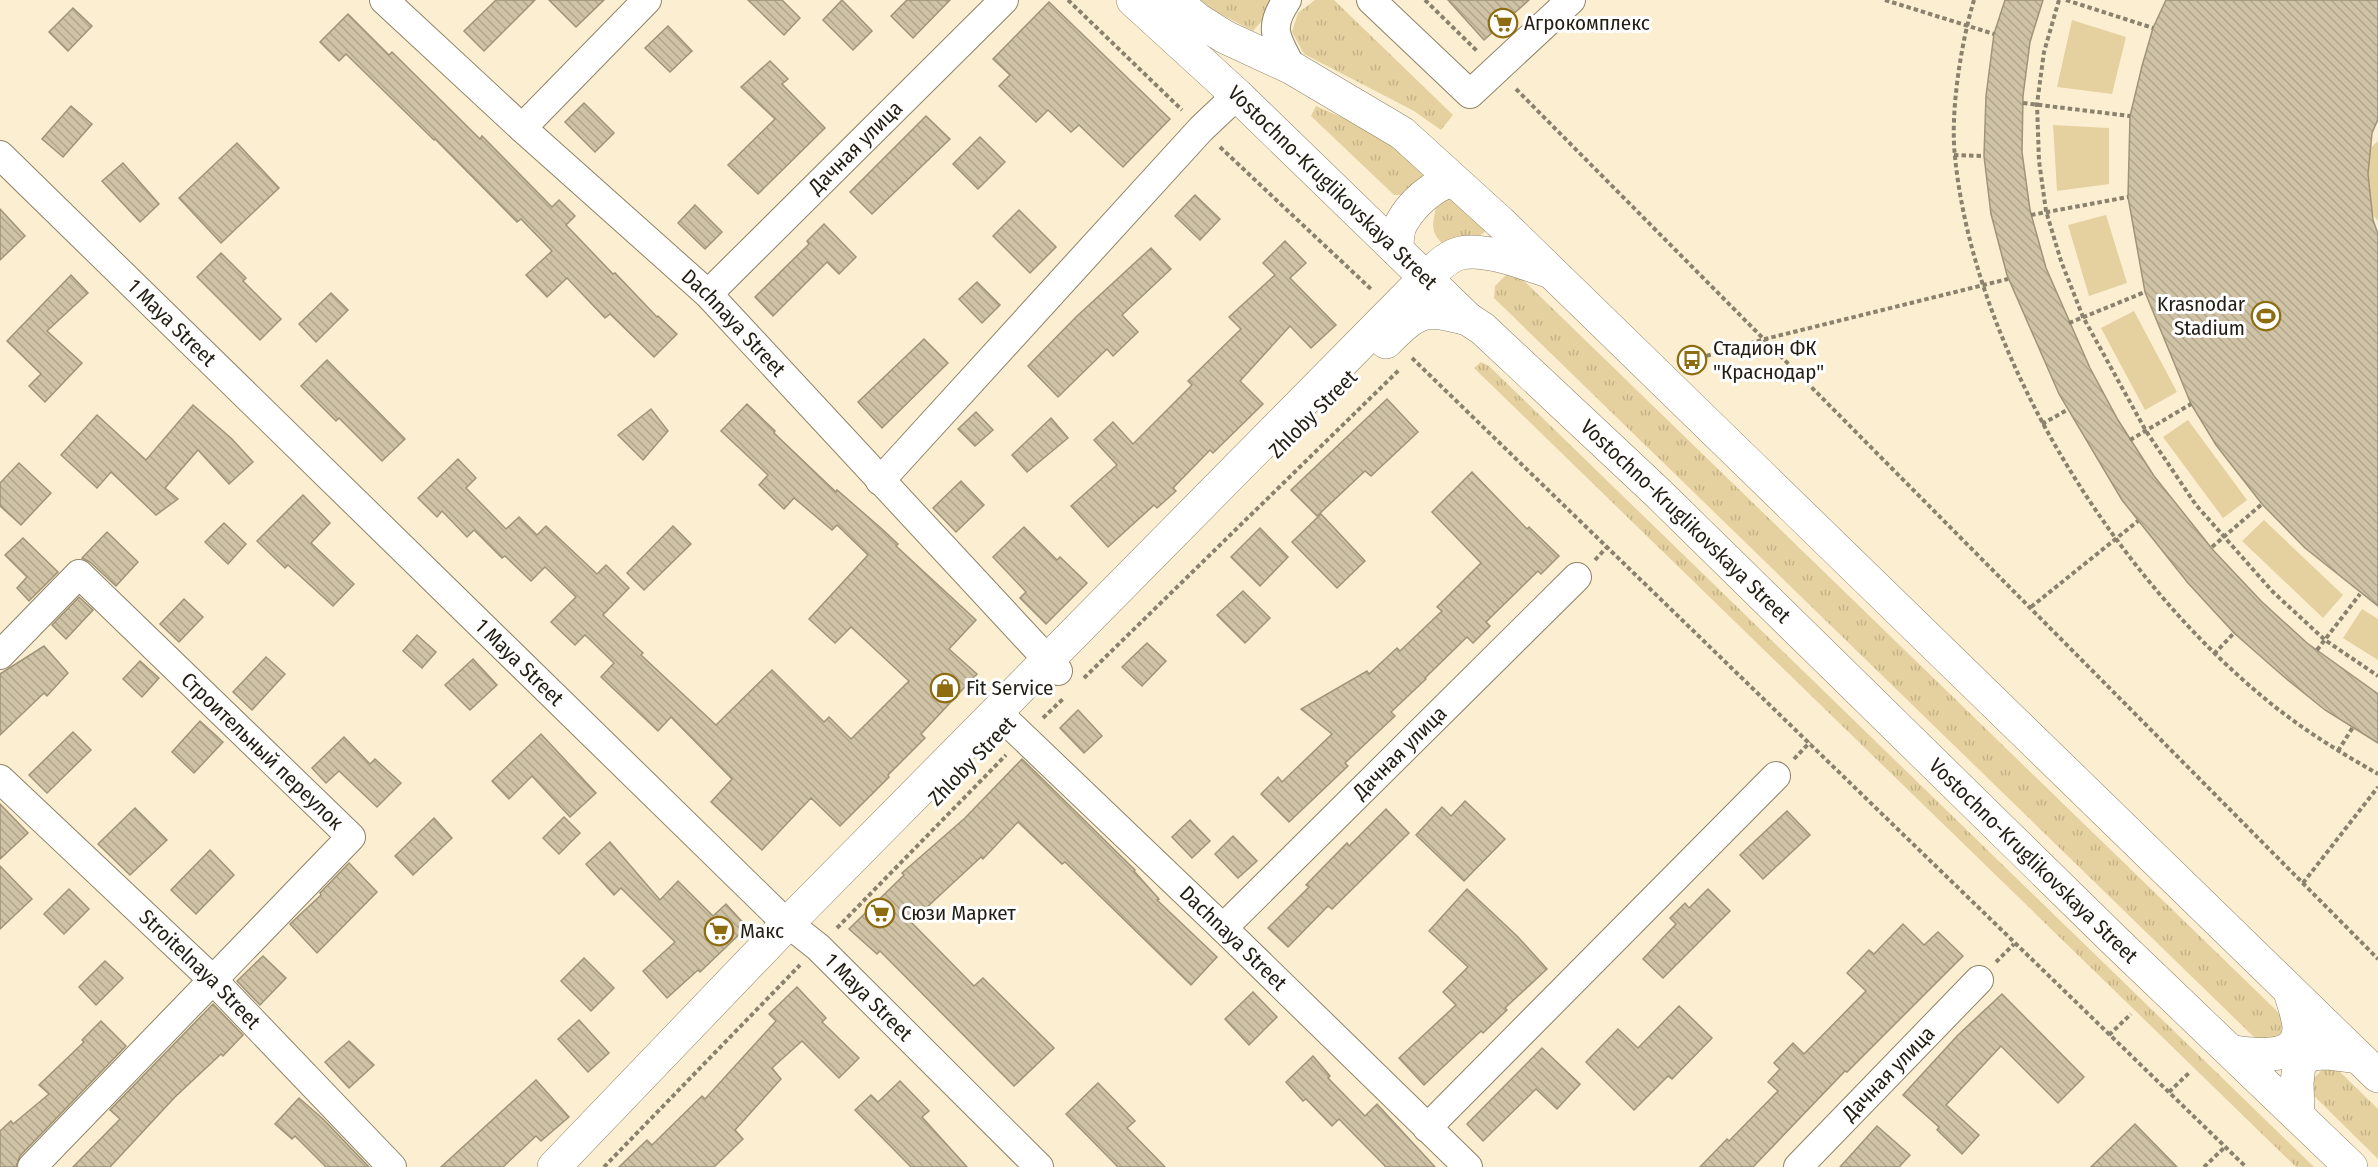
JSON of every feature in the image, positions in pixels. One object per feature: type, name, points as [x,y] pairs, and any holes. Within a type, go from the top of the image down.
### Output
[{"type":"main road","name":"Vostochno-Kruglikovskaya Street","points":[[1133,0],[1237,95],[1468,319],[1483,329],[1658,492],[2105,931],[2351,1167]]},
{"type":"main road","points":[[1174,0],[1198,20],[1225,37],[1292,68],[1402,133],[1500,222],[2368,1067]]},
{"type":"main road","points":[[1397,250],[1401,223],[1416,204],[1438,184],[1452,180]]},
{"type":"main road","name":"Zhloby Street","points":[[579,1167],[794,930],[1053,666],[1400,334],[1426,278],[1446,260],[1459,253],[1474,252],[1514,259],[1549,271]]},
{"type":"main road","points":[[1400,334],[1405,322],[1425,313],[1438,311],[1468,319]]},
{"type":"main road","points":[[554,1167],[794,930]]},
{"type":"main road","points":[[2232,1052],[2269,1055],[2287,1051],[2296,1042],[2299,1027],[2290,991]]},
{"type":"main road","points":[[2298,1115],[2297,1083],[2300,1065],[2309,1054],[2327,1053],[2368,1067]]},
{"type":"street","name":"Dachnaya Street","points":[[384,0],[522,128],[708,294],[1053,666]]},
{"type":"street","points":[[522,128],[647,0]]},
{"type":"street","name":"Дачная улица","points":[[708,294],[1004,0]]},
{"type":"street","points":[[1287,0],[1278,12],[1274,27],[1292,68]]},
{"type":"street","points":[[1371,0],[1470,94],[1571,0]]},
{"type":"street","points":[[880,481],[1201,129],[1237,95]]},
{"type":"street","name":"1 Maya Street","points":[[1,157],[794,930],[818,947],[1039,1167]]},
{"type":"street","name":"Строительный переулок","points":[[0,655],[79,574],[351,837],[32,1167]]},
{"type":"street","name":"Дачная улица","points":[[1223,928],[1577,577]]},
{"type":"street","name":"Dachnaya Street","points":[[1003,718],[1468,1167]]},
{"type":"street","points":[[1427,1128],[1776,776]]},
{"type":"street","name":"Stroitelnaya Street","points":[[0,780],[213,980],[392,1167]]},
{"type":"street","name":"Дачная улица","points":[[1798,1167],[1979,980]]},
{"type":"path","points":[[1068,0],[1201,129],[1400,334],[2109,1035],[2246,1167]]},
{"type":"path","points":[[1425,0],[1765,339],[2378,959]]},
{"type":"path","points":[[1885,0],[1994,34]]},
{"type":"path","points":[[1974,0],[1967,25],[1956,96],[1954,155],[1963,213],[1981,284],[2042,424],[2116,538],[2158,592],[2214,654],[2269,703],[2338,751],[2378,774]]},
{"type":"path","points":[[2059,0],[2043,52],[2037,104],[2039,160],[2046,212],[2061,261],[2083,317],[2146,431],[2196,505],[2273,591],[2325,640],[2378,676]]},
{"type":"path","points":[[2066,0],[2153,28]]},
{"type":"path","points":[[2024,103],[2130,116]]},
{"type":"path","points":[[1954,155],[1984,156]]},
{"type":"path","points":[[2031,215],[2128,197]]},
{"type":"path","points":[[1692,360],[1765,339],[2008,279]]},
{"type":"path","points":[[2068,323],[2145,292]]},
{"type":"path","points":[[2130,440],[2192,404]]},
{"type":"path","points":[[2042,424],[2067,410]]},
{"type":"path","points":[[2212,547],[2262,504]]},
{"type":"path","points":[[2031,608],[2138,521]]},
{"type":"path","points":[[2317,650],[2360,594]]},
{"type":"path","points":[[2214,654],[2234,633]]},
{"type":"path","points":[[2338,751],[2353,727]]},
{"type":"path","points":[[2303,883],[2378,787]]},
{"type":"path","points":[[2109,1035],[2131,1014]]},
{"type":"path","points":[[2169,1092],[2190,1072]]},
{"type":"path","points":[[2204,1167],[2225,1147]]},
{"type":"green space","points":[[1199,0],[1272,0],[1262,21],[1253,31],[1207,7]]},
{"type":"green space","points":[[1315,0],[1334,0],[1453,115],[1441,130],[1414,111],[1304,54],[1292,32],[1298,13]]},
{"type":"green space","points":[[2072,20],[2126,37],[2112,94],[2057,87]]},
{"type":"green space","points":[[1316,106],[1392,143],[1423,169],[1423,181],[1411,195],[1394,195],[1311,116]]},
{"type":"green space","points":[[2053,125],[2109,128],[2109,184],[2057,191]]},
{"type":"green space","points":[[2378,141],[2378,221],[2339,177]]},
{"type":"green space","points":[[1449,197],[1486,227],[1485,232],[1442,243],[1434,231],[1434,217],[1436,207]]},
{"type":"green space","points":[[2106,215],[2127,283],[2089,296],[2068,225]]},
{"type":"green space","points":[[1507,274],[1517,274],[2280,1014],[2286,1030],[2272,1044],[2256,1039],[1494,298],[1495,286]]},
{"type":"green space","points":[[2134,311],[2177,392],[2145,410],[2101,328]]},
{"type":"green space","points":[[1481,362],[1489,366],[2314,1167],[2296,1167],[1474,368]]},
{"type":"green space","points":[[2188,420],[2247,500],[2223,518],[2163,437]]},
{"type":"green space","points":[[2264,520],[2343,595],[2323,618],[2242,541]]},
{"type":"green space","points":[[2362,609],[2378,619],[2378,660],[2343,638]]},
{"type":"green space","points":[[2323,1069],[2338,1070],[2378,1109],[2378,1159],[2312,1094],[2313,1079]]},
{"type":"building","points":[[496,0],[535,0],[484,51],[464,31]]},
{"type":"building","points":[[549,0],[604,0],[576,27]]},
{"type":"building","points":[[748,0],[782,0],[800,18],[784,35]]},
{"type":"building","points":[[842,0],[872,31],[853,50],[823,20]]},
{"type":"building","points":[[907,0],[950,0],[913,38],[891,16]]},
{"type":"building","points":[[1448,0],[1529,0],[1484,40]]},
{"type":"building","points":[[2005,0],[2043,0],[2030,42],[2023,96],[2022,152],[2030,210],[2046,268],[2090,368],[2118,420],[2154,476],[2213,550],[2261,601],[2307,643],[2378,694],[2378,743],[2325,710],[2283,676],[2234,633],[2188,583],[2122,500],[2059,394],[2007,275],[1991,214],[1984,156],[1986,96],[1994,34]]},
{"type":"building","name":"Krasnodar Stadium","points":[[2166,0],[2378,0],[2378,119],[2372,133],[2368,174],[2373,220],[2378,234],[2378,606],[2305,548],[2262,504],[2216,445],[2191,404],[2145,292],[2128,197],[2130,116],[2153,28]]},
{"type":"building","points":[[1049,2],[1170,119],[1123,167],[1079,125],[1071,132],[1048,110],[1036,122],[999,86],[1010,75],[993,59]]},
{"type":"building","points":[[73,8],[92,26],[68,51],[49,32]]},
{"type":"building","points":[[348,14],[389,55],[392,52],[480,139],[482,136],[552,207],[559,200],[575,216],[566,225],[613,274],[615,273],[657,317],[677,334],[654,357],[610,314],[605,318],[567,278],[547,297],[526,275],[552,251],[521,219],[517,222],[346,54],[339,61],[320,42]]},
{"type":"building","points":[[668,26],[692,51],[670,72],[645,48]]},
{"type":"building","points":[[770,61],[788,79],[782,84],[825,128],[758,194],[728,165],[775,119],[741,87]]},
{"type":"building","points":[[584,103],[614,133],[595,152],[565,122]]},
{"type":"building","points":[[71,106],[92,124],[63,157],[42,139]]},
{"type":"building","points":[[926,116],[950,139],[872,214],[850,192]]},
{"type":"building","points":[[980,137],[1005,162],[978,189],[953,164]]},
{"type":"building","points":[[237,143],[279,188],[221,243],[179,198]]},
{"type":"building","points":[[123,163],[159,204],[140,222],[102,181]]},
{"type":"building","points":[[1195,195],[1220,219],[1200,240],[1175,216]]},
{"type":"building","points":[[695,205],[722,232],[705,249],[678,223]]},
{"type":"building","points":[[0,209],[25,236],[0,260]]},
{"type":"building","points":[[1019,210],[1056,247],[1030,273],[993,236]]},
{"type":"building","points":[[824,224],[856,257],[839,274],[827,262],[773,316],[755,297],[809,244],[807,241]]},
{"type":"building","points":[[1285,241],[1306,263],[1290,278],[1336,325],[1311,348],[1290,326],[1240,381],[1263,404],[1213,453],[1210,450],[1173,488],[1176,491],[1157,508],[1154,505],[1108,547],[1071,506],[1117,465],[1094,440],[1113,422],[1133,444],[1192,385],[1188,381],[1241,329],[1229,317],[1275,275],[1263,263]]},
{"type":"building","points":[[1151,248],[1171,269],[1122,315],[1138,332],[1113,356],[1107,349],[1058,397],[1028,366],[1076,317]]},
{"type":"building","points":[[221,253],[246,278],[243,281],[281,319],[260,340],[197,277]]},
{"type":"building","points":[[71,275],[88,293],[47,331],[82,363],[45,402],[29,386],[41,374],[7,341]]},
{"type":"building","points":[[977,282],[1000,305],[982,323],[959,299]]},
{"type":"building","points":[[331,293],[348,310],[316,342],[299,324]]},
{"type":"building","points":[[924,339],[948,363],[882,428],[858,402]]},
{"type":"building","points":[[327,360],[405,439],[382,461],[339,418],[336,421],[301,386]]},
{"type":"building","points":[[1387,399],[1418,432],[1371,476],[1365,471],[1317,516],[1291,490]]},
{"type":"building","points":[[747,404],[836,492],[837,490],[882,529],[898,544],[896,546],[976,620],[949,649],[977,674],[921,734],[925,738],[888,775],[889,777],[840,826],[811,798],[762,850],[711,802],[732,779],[671,717],[658,731],[601,677],[614,663],[585,635],[575,645],[551,622],[576,597],[545,567],[531,581],[505,556],[502,558],[474,530],[467,537],[442,511],[437,517],[418,498],[458,459],[476,478],[466,488],[506,529],[519,517],[537,535],[546,526],[597,574],[606,565],[629,588],[603,615],[643,653],[641,655],[716,725],[772,670],[824,722],[829,717],[851,739],[909,681],[851,627],[835,643],[809,619],[868,555],[837,525],[832,530],[794,498],[784,509],[759,485],[768,475],[721,431]]},
{"type":"building","points":[[193,405],[232,439],[253,462],[229,484],[198,450],[165,488],[178,499],[156,515],[111,472],[97,488],[61,455],[97,415],[146,460]]},
{"type":"building","points":[[651,409],[668,431],[643,460],[618,435]]},
{"type":"building","points":[[976,412],[993,430],[975,446],[958,429]]},
{"type":"building","points":[[1051,418],[1068,438],[1027,472],[1012,455]]},
{"type":"building","points":[[19,463],[51,493],[21,525],[0,506],[0,483]]},
{"type":"building","points":[[1472,472],[1527,529],[1529,527],[1559,556],[1541,574],[1538,571],[1486,622],[1490,626],[1473,643],[1467,637],[1425,678],[1391,712],[1395,716],[1345,763],[1348,766],[1289,822],[1261,794],[1278,777],[1282,782],[1332,734],[1301,709],[1367,671],[1369,674],[1397,648],[1400,651],[1442,611],[1437,607],[1481,563],[1432,512]]},
{"type":"building","points":[[961,481],[984,505],[956,532],[933,508]]},
{"type":"building","points":[[303,495],[330,523],[311,543],[354,584],[333,606],[288,565],[285,568],[257,541]]},
{"type":"building","points":[[1321,514],[1365,561],[1337,588],[1292,542]]},
{"type":"building","points":[[224,523],[246,544],[228,564],[205,542]]},
{"type":"building","points":[[673,526],[691,544],[644,590],[627,573]]},
{"type":"building","points":[[1024,527],[1057,560],[1060,557],[1087,583],[1046,624],[1020,598],[1026,592],[993,557]]},
{"type":"building","points":[[1260,528],[1288,557],[1260,586],[1231,557]]},
{"type":"building","points":[[107,532],[138,562],[116,586],[90,562],[82,558]]},
{"type":"building","points":[[23,538],[58,572],[29,601],[17,588],[27,577],[5,555]]},
{"type":"building","points":[[1243,591],[1270,618],[1245,643],[1217,615]]},
{"type":"building","points":[[79,597],[93,610],[66,639],[52,625]]},
{"type":"building","points":[[184,599],[203,617],[179,642],[160,624]]},
{"type":"building","points":[[417,635],[436,652],[422,668],[403,651]]},
{"type":"building","points":[[1147,643],[1166,661],[1142,686],[1122,667]]},
{"type":"building","points":[[44,646],[68,673],[47,696],[44,693],[0,735],[0,674]]},
{"type":"building","points":[[266,657],[285,674],[252,710],[233,692]]},
{"type":"building","points":[[473,659],[497,685],[470,710],[445,685]]},
{"type":"building","points":[[140,661],[159,678],[142,697],[123,679]]},
{"type":"building","points":[[1078,710],[1102,736],[1084,753],[1060,728]]},
{"type":"building","points":[[200,721],[223,742],[194,773],[172,752]]},
{"type":"building","points":[[73,732],[91,750],[47,793],[29,775]]},
{"type":"building","points":[[541,734],[596,793],[570,817],[532,776],[509,799],[492,781]]},
{"type":"building","points":[[344,737],[370,764],[375,759],[401,783],[377,807],[339,771],[326,783],[312,768]]},
{"type":"building","points":[[1022,759],[1135,870],[1159,899],[1157,900],[1217,957],[1191,985],[1065,862],[1062,864],[1018,822],[983,859],[981,857],[911,922],[974,986],[983,978],[1054,1048],[1014,1086],[880,951],[877,954],[849,929],[904,875],[902,873],[965,818]]},
{"type":"building","points":[[1465,801],[1505,839],[1464,881],[1416,835],[1442,807],[1451,816]]},
{"type":"building","points":[[0,804],[28,833],[0,859]]},
{"type":"building","points":[[135,808],[167,840],[130,875],[98,844]]},
{"type":"building","points":[[1386,809],[1409,833],[1332,909],[1328,906],[1288,947],[1268,928],[1309,887],[1306,885],[1347,843],[1349,846]]},
{"type":"building","points":[[1787,811],[1810,835],[1763,879],[1740,855]]},
{"type":"building","points":[[564,817],[580,833],[559,854],[543,838]]},
{"type":"building","points":[[434,818],[452,838],[413,875],[395,856]]},
{"type":"building","points":[[1190,820],[1210,841],[1192,858],[1172,837]]},
{"type":"building","points":[[1233,836],[1257,861],[1238,878],[1215,854]]},
{"type":"building","points":[[610,842],[660,900],[678,881],[713,916],[726,904],[747,927],[700,972],[698,970],[667,998],[643,971],[675,942],[621,888],[614,895],[586,864]]},
{"type":"building","points":[[210,850],[234,875],[196,914],[171,890]]},
{"type":"building","points":[[349,863],[377,892],[317,953],[290,924],[321,895],[320,893]]},
{"type":"building","points":[[0,866],[32,899],[0,929]]},
{"type":"building","points":[[69,889],[89,909],[64,934],[44,914]]},
{"type":"building","points":[[1467,889],[1517,936],[1547,969],[1505,1008],[1507,1010],[1483,1033],[1481,1031],[1424,1085],[1399,1058],[1456,1005],[1443,992],[1468,967],[1429,931]]},
{"type":"building","points":[[1708,889],[1730,911],[1663,978],[1643,959],[1676,924],[1670,918],[1685,903],[1689,908]]},
{"type":"building","points":[[1903,924],[1924,945],[1938,932],[1963,956],[1847,1072],[1845,1071],[1753,1167],[1700,1167],[1778,1091],[1768,1082],[1780,1069],[1774,1063],[1793,1043],[1804,1054],[1866,991],[1847,973],[1869,950],[1874,954]]},
{"type":"building","points":[[263,956],[286,978],[260,1005],[237,981]]},
{"type":"building","points":[[584,958],[614,988],[591,1011],[561,981]]},
{"type":"building","points":[[105,961],[123,978],[96,1005],[79,987]]},
{"type":"building","points":[[797,987],[826,1018],[822,1022],[859,1058],[839,1078],[802,1041],[772,1068],[781,1079],[735,1130],[743,1139],[714,1167],[619,1167],[647,1140],[652,1145],[702,1096],[705,1099],[776,1021],[769,1014]]},
{"type":"building","points":[[1253,992],[1277,1017],[1249,1045],[1225,1019]]},
{"type":"building","points":[[2002,994],[2084,1077],[2058,1103],[2001,1046],[1946,1105],[1979,1135],[1962,1154],[1937,1130],[1939,1127],[1903,1095],[1958,1035]]},
{"type":"building","points":[[213,1004],[243,1035],[223,1056],[221,1054],[175,1097],[110,1167],[73,1167],[120,1119],[110,1110]]},
{"type":"building","points":[[1679,1006],[1712,1038],[1672,1079],[1668,1076],[1634,1110],[1586,1062],[1618,1029],[1638,1048]]},
{"type":"building","points":[[579,1020],[609,1053],[588,1072],[558,1039]]},
{"type":"building","points":[[101,1021],[126,1046],[20,1156],[16,1167],[0,1167],[0,1131],[11,1121],[13,1124],[49,1094],[39,1085],[84,1042],[82,1040]]},
{"type":"building","points":[[349,1041],[374,1065],[349,1088],[325,1062]]},
{"type":"building","points":[[1542,1048],[1580,1084],[1557,1109],[1536,1089],[1483,1141],[1467,1124]]},
{"type":"building","points":[[1313,1056],[1330,1076],[1328,1078],[1365,1116],[1377,1104],[1435,1167],[1386,1167],[1339,1119],[1332,1126],[1306,1099],[1303,1101],[1286,1082]]},
{"type":"building","points":[[536,1080],[569,1117],[541,1141],[536,1136],[503,1167],[441,1167]]},
{"type":"building","points":[[900,1081],[929,1111],[922,1117],[967,1167],[911,1167],[855,1110],[871,1095],[878,1102]]},
{"type":"building","points":[[1098,1083],[1135,1121],[1127,1128],[1165,1167],[1118,1167],[1066,1114]]},
{"type":"building","points":[[299,1098],[323,1119],[369,1167],[326,1167],[295,1136],[292,1139],[275,1124]]},
{"type":"building","points":[[2135,1124],[2177,1167],[2091,1167]]},
{"type":"building","points":[[1877,1126],[1910,1155],[1899,1167],[1840,1167]]},
{"type":"place","name":"Агрокомплекс","points":[[1503,23]]},
{"type":"place","name":"Krasnodar Stadium","points":[[2266,316]]},
{"type":"place","name":"Стадион ФК \"Краснодар\"","points":[[1692,360]]},
{"type":"place","name":"Fit Service","points":[[945,688]]},
{"type":"place","name":"Сюзи Маркет","points":[[880,913]]},
{"type":"place","name":"Макс","points":[[719,931]]}]
